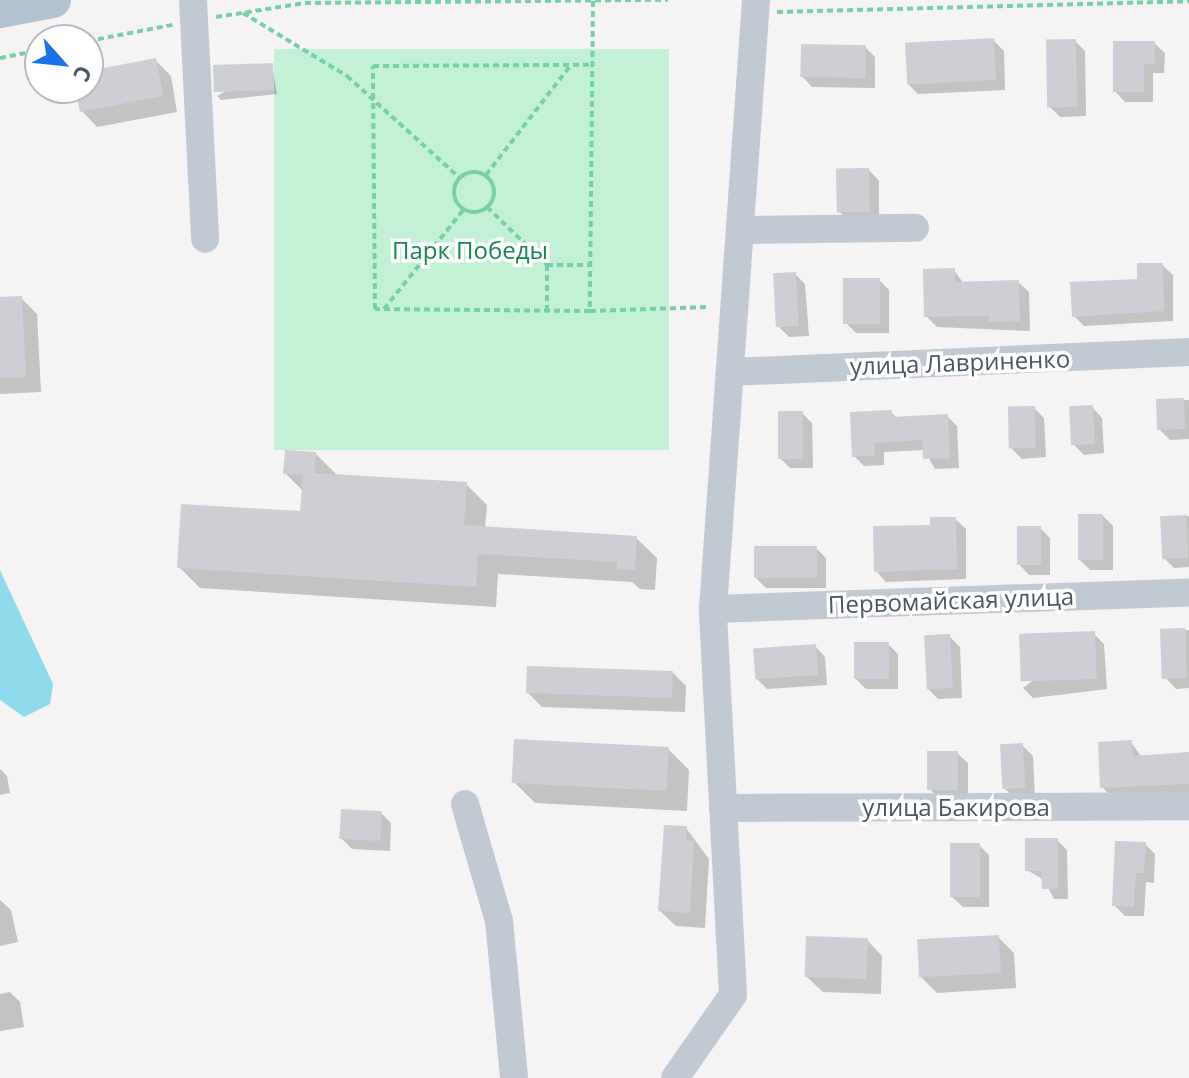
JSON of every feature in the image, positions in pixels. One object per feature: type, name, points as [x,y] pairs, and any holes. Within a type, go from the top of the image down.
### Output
[{"type":"main road","points":[[0,10],[53,0]]},
{"type":"street","points":[[675,1078],[733,995],[713,609],[756,6]]},
{"type":"street","points":[[193,10],[205,239]]},
{"type":"street","points":[[740,230],[915,228]]},
{"type":"street","name":"улица Лавриненко","points":[[731,372],[1189,352]]},
{"type":"street","name":"Первомайская улица","points":[[713,609],[1189,592]]},
{"type":"street","points":[[465,804],[499,921],[514,1078]]},
{"type":"street","name":"улица Бакирова","points":[[723,808],[1189,806]]},
{"type":"path","points":[[104,36],[193,10],[243,13],[305,3],[668,0]]},
{"type":"path","points":[[590,311],[593,1]]},
{"type":"path","points":[[756,6],[1189,1]]},
{"type":"path","points":[[243,13],[347,76],[460,178]]},
{"type":"path","points":[[0,58],[24,53]]},
{"type":"path","points":[[486,175],[571,65]]},
{"type":"path","points":[[591,65],[373,66],[375,309],[590,311],[735,306]]},
{"type":"path","points":[[460,178],[474,172],[486,175],[494,191],[487,207]]},
{"type":"path","points":[[460,178],[455,196],[464,209]]},
{"type":"path","points":[[384,309],[464,209],[487,207],[547,265],[591,265]]},
{"type":"path","points":[[547,265],[547,311]]},
{"type":"green space","name":"Парк Победы","points":[[274,49],[669,49],[669,450],[274,450]]},
{"type":"water","points":[[0,570],[53,684],[50,704],[24,717],[0,700]]},
{"type":"building","points":[[994,38],[996,80],[907,85],[905,43]]},
{"type":"building","points":[[1076,39],[1077,107],[1047,108],[1046,40]]},
{"type":"building","points":[[1113,41],[1155,41],[1155,64],[1144,64],[1144,92],[1113,92]]},
{"type":"building","points":[[801,44],[866,45],[865,78],[800,77]]},
{"type":"building","points":[[156,58],[163,96],[80,112],[78,104],[104,104],[104,68]]},
{"type":"building","points":[[273,63],[274,90],[214,92],[213,65]]},
{"type":"building","points":[[869,168],[870,212],[837,213],[836,169]]},
{"type":"building","points":[[1137,263],[1163,263],[1164,311],[1072,317],[1070,282],[1137,279]]},
{"type":"building","points":[[955,268],[955,282],[1019,280],[1020,321],[989,322],[989,316],[924,317],[923,269]]},
{"type":"building","points":[[796,272],[799,326],[776,327],[773,273]]},
{"type":"building","points":[[843,278],[880,278],[880,324],[843,324]]},
{"type":"building","points":[[22,296],[26,377],[0,378],[0,297]]},
{"type":"building","points":[[1184,398],[1185,429],[1157,430],[1156,399]]},
{"type":"building","points":[[1093,405],[1095,444],[1071,445],[1069,406]]},
{"type":"building","points":[[1008,406],[1035,406],[1036,448],[1009,448]]},
{"type":"building","points":[[892,410],[892,417],[948,414],[950,458],[923,459],[922,440],[874,443],[875,456],[852,457],[850,412]]},
{"type":"building","points":[[778,411],[803,411],[803,459],[778,459]]},
{"type":"building","points":[[285,450],[316,452],[315,473],[467,482],[464,525],[637,536],[635,570],[617,569],[617,562],[478,554],[476,587],[177,568],[181,504],[300,511],[303,475],[283,474]]},
{"type":"building","points":[[1078,514],[1103,514],[1103,560],[1078,560]]},
{"type":"building","points":[[1186,515],[1188,558],[1162,559],[1160,516]]},
{"type":"building","points":[[930,517],[956,517],[957,569],[874,572],[873,526],[930,525]]},
{"type":"building","points":[[1017,526],[1041,526],[1041,565],[1017,565]]},
{"type":"building","points":[[754,546],[817,546],[817,578],[754,578]]},
{"type":"building","points":[[1185,628],[1187,678],[1162,679],[1160,629]]},
{"type":"building","points":[[1095,631],[1097,679],[1021,682],[1019,634]]},
{"type":"building","points":[[950,634],[953,688],[927,689],[924,635]]},
{"type":"building","points":[[854,642],[889,642],[889,679],[854,679]]},
{"type":"building","points":[[816,644],[818,675],[755,679],[753,648]]},
{"type":"building","points":[[527,666],[673,671],[672,698],[526,693]]},
{"type":"building","points":[[514,739],[669,747],[666,791],[512,783]]},
{"type":"building","points":[[1132,740],[1133,756],[1189,752],[1189,784],[1100,788],[1098,742]]},
{"type":"building","points":[[1023,743],[1025,788],[1002,789],[1000,744]]},
{"type":"building","points":[[927,751],[958,751],[958,790],[927,790]]},
{"type":"building","points":[[341,809],[382,811],[380,841],[339,839]]},
{"type":"building","points":[[664,825],[687,826],[686,840],[694,841],[690,913],[658,911]]},
{"type":"building","points":[[1025,838],[1058,838],[1058,889],[1042,889],[1041,871],[1025,871]]},
{"type":"building","points":[[1115,841],[1146,842],[1144,873],[1136,873],[1134,907],[1112,906]]},
{"type":"building","points":[[950,843],[980,843],[980,897],[950,897]]},
{"type":"building","points":[[999,935],[1001,973],[919,977],[917,939]]},
{"type":"building","points":[[806,936],[868,938],[867,979],[805,977]]}]
